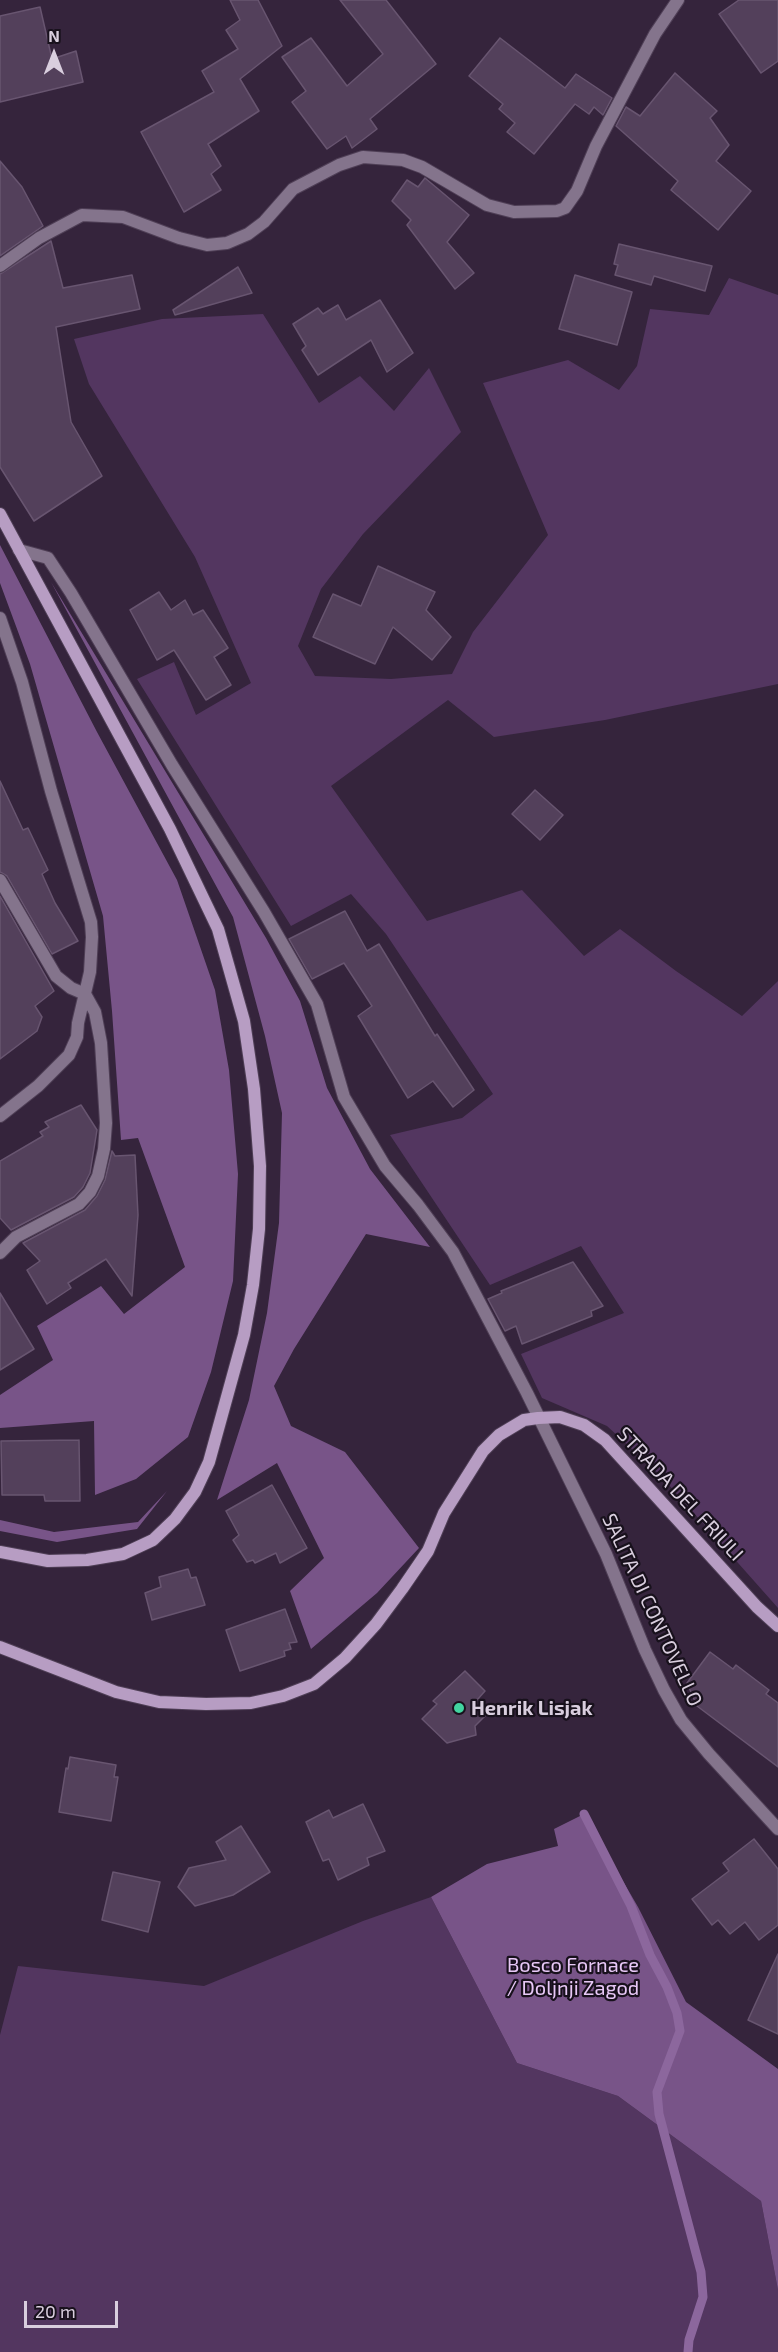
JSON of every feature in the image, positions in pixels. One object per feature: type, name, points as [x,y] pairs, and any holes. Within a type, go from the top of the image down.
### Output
[{"type":"main road","points":[[0,514],[170,829],[218,929],[244,1021],[254,1089],[260,1166],[259,1229],[249,1312],[230,1392],[209,1462],[195,1492],[175,1519],[153,1540],[123,1554],[87,1560],[48,1561],[0,1552]]},
{"type":"main road","name":"STRADA DEL FRIULI","points":[[538,1418],[560,1417],[584,1425],[605,1440],[757,1607],[778,1626]]},
{"type":"main road","points":[[0,1647],[116,1692],[159,1702],[251,1703],[283,1696],[314,1684],[345,1658],[376,1624],[402,1589],[428,1551],[444,1513],[483,1450],[499,1435],[524,1420],[538,1418]]},
{"type":"street","points":[[0,266],[39,238],[82,215],[123,218],[179,238],[207,245],[227,243],[248,234],[264,222],[293,189],[339,165],[363,157],[403,160],[422,167],[487,205],[514,212],[547,212],[565,207],[577,191],[596,146],[655,34],[678,0]]},
{"type":"street","name":"SALITA DI CONTOVELLO","points":[[19,550],[48,558],[71,593],[317,1004],[344,1097],[385,1166],[453,1252],[606,1554],[664,1690],[681,1719],[709,1754],[778,1829]]},
{"type":"street","points":[[0,618],[22,682],[51,790],[91,922],[92,955],[77,1037],[69,1055],[38,1086],[0,1116]]},
{"type":"street","points":[[0,880],[56,976],[71,988],[85,994],[95,1012],[106,1097],[104,1149],[98,1176],[90,1192],[79,1204],[16,1237],[0,1253]]},
{"type":"shaded area","points":[[729,278],[778,295],[778,684],[605,720],[494,737],[448,700],[331,786],[427,921],[522,890],[584,956],[620,929],[742,1016],[778,981],[778,1608],[660,1475],[607,1426],[542,1398],[521,1354],[624,1313],[581,1246],[490,1285],[390,1135],[462,1118],[493,1094],[386,934],[351,894],[291,926],[137,679],[174,662],[196,715],[251,683],[195,557],[89,384],[74,339],[162,319],[263,314],[319,403],[360,376],[394,411],[429,368],[461,432],[363,534],[321,589],[298,646],[315,676],[391,679],[452,674],[473,632],[548,535],[483,383],[568,360],[619,390],[637,366],[650,309],[709,315]]},
{"type":"shaded area","points":[[431,1897],[517,2063],[618,2096],[761,2201],[778,2290],[778,2352],[0,2352],[0,2035],[18,1966],[204,1986],[363,1921]]},
{"type":"green space","points":[[0,545],[177,880],[215,990],[229,1070],[238,1174],[233,1281],[211,1372],[188,1437],[136,1479],[95,1495],[94,1421],[0,1428],[0,1395],[53,1360],[37,1326],[101,1286],[124,1314],[185,1267],[138,1138],[121,1140],[103,916],[30,664],[0,583]]},
{"type":"green space","points":[[51,582],[266,938],[300,1001],[327,1088],[370,1169],[430,1247],[366,1234],[294,1349],[274,1386],[291,1426],[345,1452],[419,1548],[377,1593],[311,1649],[290,1591],[324,1558],[277,1463],[217,1500],[249,1400],[267,1313],[279,1223],[282,1113],[265,1036],[233,917]]},
{"type":"green space","points":[[167,1491],[137,1529],[57,1542],[0,1531],[0,1520],[54,1532],[138,1522]]},
{"type":"green space","name":"Bosco Fornace / Doljnji Zagod","points":[[584,1814],[638,1907],[686,2002],[778,2069],[778,2290],[761,2201],[618,2096],[517,2063],[431,1897],[487,1864],[558,1846],[554,1829]]},
{"type":"building","points":[[230,0],[258,0],[282,46],[240,79],[259,111],[208,144],[221,166],[211,174],[221,190],[184,212],[141,132],[214,92],[202,71],[238,49],[226,30],[240,20]]},
{"type":"building","points":[[340,0],[386,0],[436,64],[370,119],[377,129],[352,148],[346,136],[327,149],[292,102],[306,91],[282,57],[311,38],[347,86],[383,54]]},
{"type":"building","points":[[739,0],[778,0],[778,61],[761,73],[719,14]]},
{"type":"building","points":[[40,7],[52,59],[76,51],[83,82],[0,102],[0,16]]},
{"type":"building","points":[[500,38],[565,88],[576,74],[612,98],[603,115],[594,107],[589,114],[575,104],[534,154],[507,132],[515,123],[499,109],[503,104],[469,76]]},
{"type":"building","points":[[675,73],[717,111],[710,118],[729,145],[716,161],[751,191],[718,230],[671,190],[678,181],[616,126],[626,107],[640,116]]},
{"type":"building","points":[[0,161],[22,187],[43,226],[0,256]]},
{"type":"building","points":[[425,178],[469,215],[447,242],[474,273],[455,289],[407,225],[411,220],[392,201],[407,180],[418,187]]},
{"type":"building","points":[[51,241],[63,288],[132,275],[140,309],[56,327],[71,422],[102,476],[34,521],[0,467],[0,274]]},
{"type":"building","points":[[619,244],[712,266],[705,291],[654,276],[651,285],[615,275],[618,265],[614,264]]},
{"type":"building","points":[[238,267],[252,293],[175,315],[173,310]]},
{"type":"building","points":[[575,275],[632,292],[617,345],[559,329]]},
{"type":"building","points":[[380,300],[413,353],[387,372],[371,340],[318,375],[302,350],[306,346],[293,324],[318,308],[323,314],[338,305],[346,320]]},
{"type":"building","points":[[378,566],[435,592],[426,610],[451,637],[432,660],[393,627],[375,664],[313,637],[333,594],[361,606]]},
{"type":"building","points":[[159,592],[171,610],[185,600],[193,615],[203,610],[228,648],[214,657],[231,685],[206,700],[174,650],[157,660],[130,610]]},
{"type":"building","points":[[0,781],[23,830],[28,828],[48,870],[42,874],[55,903],[78,941],[52,954],[7,876],[0,872]]},
{"type":"building","points":[[535,790],[563,815],[540,840],[512,814]]},
{"type":"building","points":[[0,896],[54,991],[35,1006],[42,1017],[37,1031],[0,1059]]},
{"type":"building","points":[[345,911],[367,951],[379,944],[435,1036],[437,1034],[474,1090],[453,1107],[433,1081],[408,1098],[358,1016],[372,1006],[344,963],[312,979],[289,939]]},
{"type":"building","points":[[81,1105],[97,1130],[90,1173],[83,1187],[74,1197],[11,1230],[0,1218],[0,1161],[43,1136],[40,1132],[49,1127],[45,1122]]},
{"type":"building","points":[[112,1151],[115,1156],[135,1155],[138,1215],[132,1296],[106,1259],[68,1283],[71,1288],[47,1304],[27,1270],[40,1261],[23,1243],[85,1210],[97,1196],[105,1180]]},
{"type":"building","points":[[573,1262],[603,1306],[591,1311],[592,1316],[522,1344],[516,1326],[505,1331],[488,1299],[502,1293],[501,1291]]},
{"type":"building","points":[[0,1293],[34,1349],[0,1370]]},
{"type":"building","points":[[79,1440],[80,1501],[45,1501],[44,1495],[2,1495],[1,1441]]},
{"type":"building","points":[[272,1485],[307,1548],[280,1563],[276,1553],[255,1563],[253,1560],[247,1562],[233,1540],[239,1535],[226,1511]]},
{"type":"building","points":[[188,1569],[191,1578],[196,1577],[205,1605],[152,1620],[145,1593],[161,1587],[159,1577]]},
{"type":"building","points":[[285,1609],[297,1642],[289,1643],[291,1649],[284,1651],[285,1656],[240,1671],[226,1630]]},
{"type":"building","points":[[710,1652],[733,1669],[736,1665],[769,1690],[766,1694],[778,1703],[778,1767],[697,1706],[687,1683]]},
{"type":"building","name":"Henrik Lisjak","points":[[465,1671],[485,1691],[477,1700],[489,1712],[475,1726],[476,1735],[447,1743],[422,1719],[437,1704],[433,1701]]},
{"type":"building","points":[[70,1757],[116,1765],[114,1777],[118,1777],[111,1821],[59,1812]]},
{"type":"building","points":[[363,1804],[385,1851],[367,1858],[369,1865],[338,1880],[329,1859],[323,1861],[306,1822],[329,1810],[333,1818]]},
{"type":"building","points":[[241,1826],[270,1872],[233,1895],[195,1906],[178,1887],[189,1868],[226,1860],[216,1842]]},
{"type":"building","points":[[754,1839],[778,1869],[778,1925],[759,1940],[745,1922],[730,1934],[718,1920],[712,1925],[692,1899],[729,1871],[723,1863]]},
{"type":"building","points":[[113,1872],[160,1882],[148,1932],[102,1920]]},
{"type":"building","points":[[778,1954],[778,2034],[748,2020]]},
{"type":"waterway","points":[[584,1814],[631,1906],[650,1955],[667,1987],[677,2013],[680,2031],[657,2092],[659,2114],[701,2272],[703,2297],[689,2340],[688,2352]]},
{"type":"place","name":"Henrik Lisjak","points":[[459,1708]]}]
